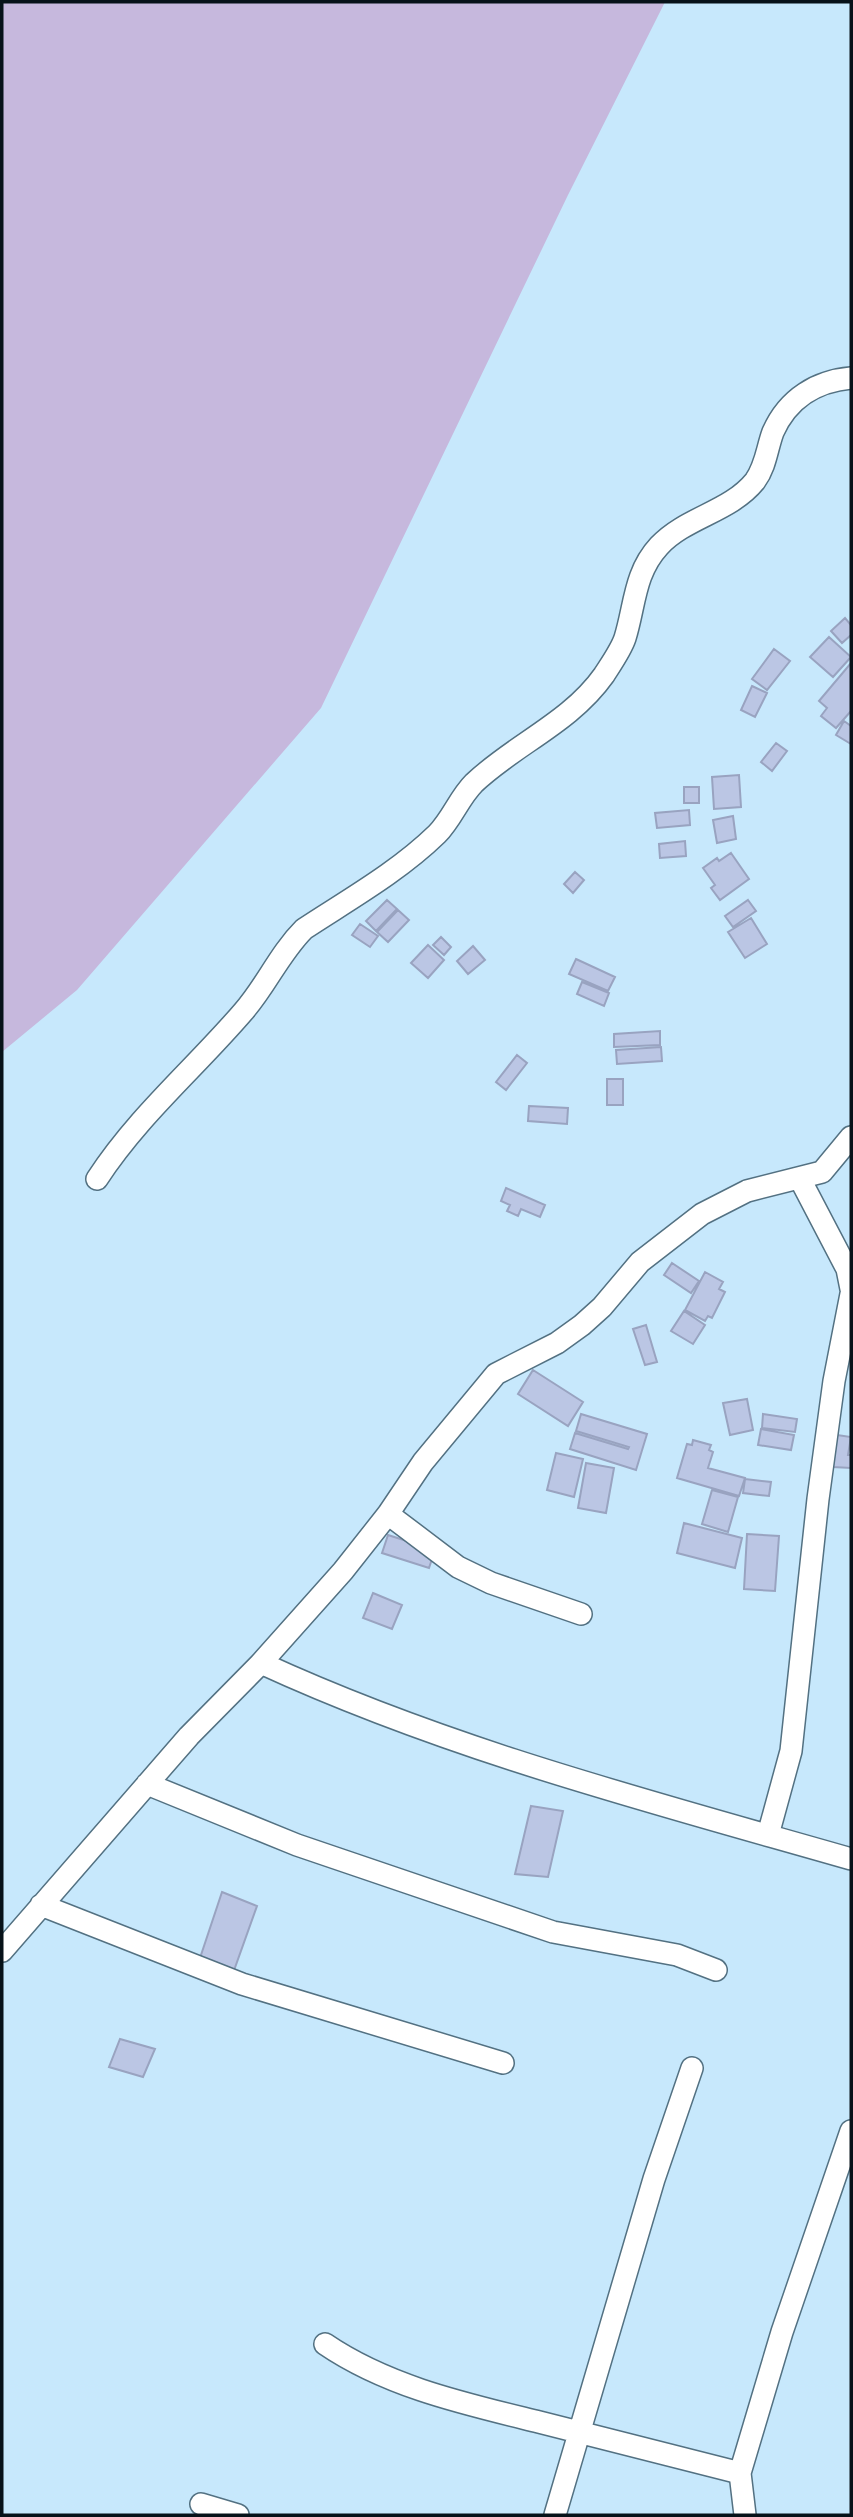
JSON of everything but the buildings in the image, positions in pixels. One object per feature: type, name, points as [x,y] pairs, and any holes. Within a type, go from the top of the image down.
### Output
[{"type":"street","points":[[97,1179],[148,1112],[259,994],[289,944],[303,929],[417,852],[439,832],[475,783],[541,736],[582,701],[603,676],[625,638],[638,578],[660,545],[678,529],[738,497],[754,481],[761,470],[773,432],[782,416],[799,398],[817,384],[851,378]]},
{"type":"street","points":[[2,1951],[147,1784],[261,1663],[388,1514],[423,1462],[503,1368],[557,1343],[582,1325],[602,1307],[640,1262],[702,1214],[747,1191],[772,1183],[800,1180],[822,1172],[850,1134]]},
{"type":"street","points":[[800,1180],[847,1269],[851,1289]]},
{"type":"street","points":[[768,1835],[790,1751],[818,1499],[834,1381],[851,1294]]},
{"type":"street","points":[[388,1514],[458,1567],[491,1583],[581,1615]]},
{"type":"street","points":[[261,1663],[333,1697],[516,1762],[851,1859]]},
{"type":"street","points":[[147,1784],[297,1845],[552,1932],[677,1955],[716,1970]]},
{"type":"street","points":[[41,1905],[242,1984],[503,2063]]},
{"type":"street","points":[[555,2515],[654,2179],[692,2068]]},
{"type":"street","points":[[745,2515],[740,2473],[782,2332],[851,2131]]},
{"type":"street","points":[[325,2344],[346,2358],[392,2379],[469,2405],[740,2473]]},
{"type":"street","points":[[201,2504],[238,2515]]},
{"type":"shaded area","points":[[2,2],[665,2],[568,195],[321,708],[77,990],[2,1052]]}]
